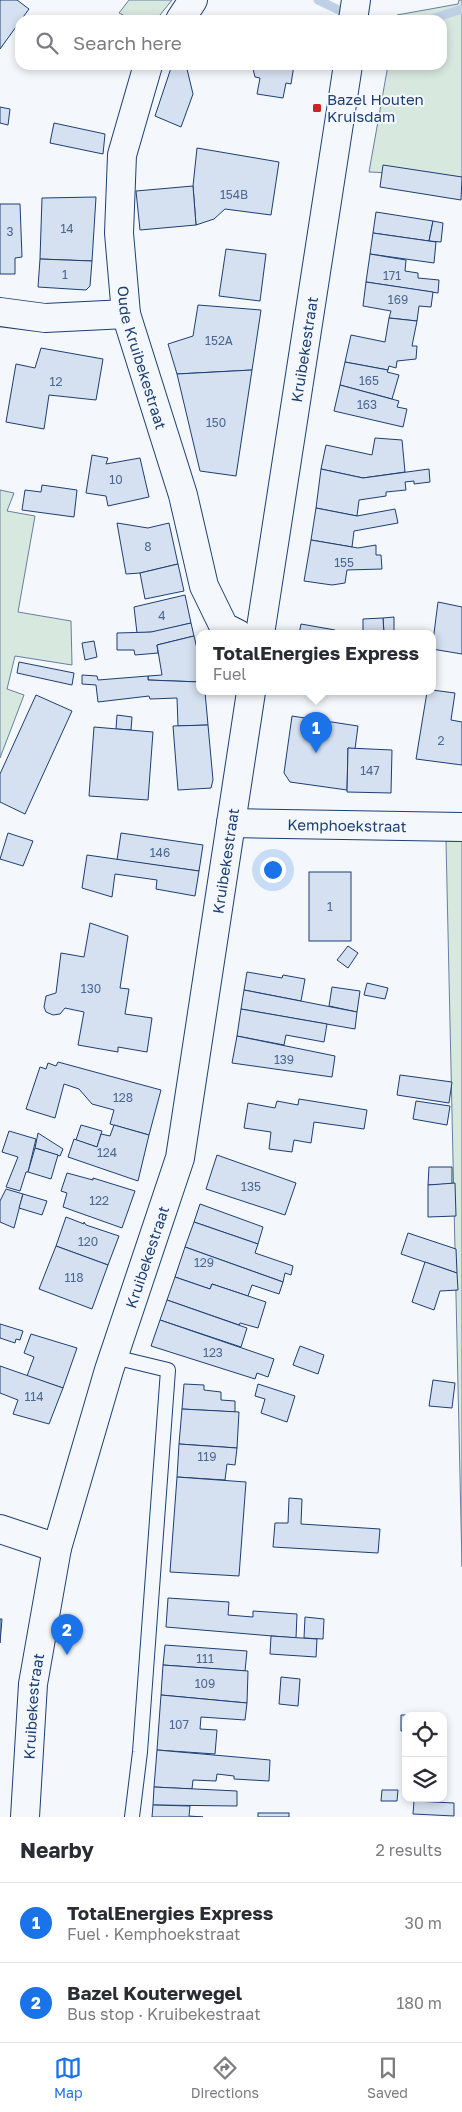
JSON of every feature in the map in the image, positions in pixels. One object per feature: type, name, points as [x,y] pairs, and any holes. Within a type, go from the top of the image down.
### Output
[{"type":"main road","points":[[183,15],[193,0]]},
{"type":"main road","points":[[354,15],[356,0]]},
{"type":"main road","name":"Oude Kruibekestraat","points":[[147,70],[122,155],[119,233],[126,314],[183,495],[204,586],[224,627],[230,630]]},
{"type":"main road","name":"Kruibekestraat","points":[[261,630],[347,70]]},
{"type":"main road","points":[[0,312],[44,318],[126,314]]},
{"type":"main road","name":"Kruibekestraat","points":[[25,1817],[33,1684],[57,1548],[114,1357],[180,1158],[251,695]]},
{"type":"main road","name":"Kemphoekstraat","points":[[232,823],[462,827]]},
{"type":"main road","points":[[0,1529],[57,1548]]},
{"type":"lane","points":[[114,1357],[168,1370],[140,1752],[132,1817]]},
{"type":"shaded area","points":[[129,0],[172,0],[160,15],[123,15],[119,13]]},
{"type":"shaded area","points":[[459,0],[462,0],[462,178],[369,172],[387,70],[447,70],[447,15],[397,15],[458,4]]},
{"type":"shaded area","points":[[0,490],[14,493],[7,511],[35,516],[18,612],[71,621],[72,665],[15,656],[7,689],[24,695],[0,758]]},
{"type":"shaded area","points":[[446,841],[462,841],[462,1567]]},
{"type":"building","points":[[0,0],[17,0],[29,9],[25,15],[15,15],[15,28],[0,49]]},
{"type":"building","points":[[170,70],[187,70],[193,94],[181,127],[155,116]]},
{"type":"building","points":[[253,70],[293,70],[291,84],[286,83],[283,98],[257,94],[260,78],[255,77]]},
{"type":"building","points":[[0,107],[10,109],[8,125],[0,123]]},
{"type":"building","points":[[54,123],[105,134],[103,154],[50,143]]},
{"type":"building","points":[[197,148],[279,162],[271,215],[225,209],[214,219],[196,225],[193,186]]},
{"type":"building","points":[[383,165],[462,177],[461,200],[380,187]]},
{"type":"building","points":[[193,186],[196,225],[140,230],[136,191]]},
{"type":"building","points":[[96,197],[92,261],[40,259],[42,198]]},
{"type":"building","points":[[0,204],[20,204],[22,257],[15,258],[15,274],[0,274]]},
{"type":"building","points":[[376,212],[433,221],[429,241],[373,233]]},
{"type":"building","points":[[433,221],[443,223],[441,242],[429,241]]},
{"type":"building","points":[[373,233],[436,242],[434,263],[370,254]]},
{"type":"building","points":[[226,249],[266,254],[260,301],[219,296]]},
{"type":"building","points":[[370,254],[406,260],[405,271],[418,273],[418,278],[439,280],[438,293],[366,282]]},
{"type":"building","points":[[40,259],[92,261],[90,286],[86,290],[38,287]]},
{"type":"building","points":[[366,282],[433,292],[431,307],[419,306],[417,321],[389,318],[391,311],[363,306]]},
{"type":"building","points":[[198,305],[261,310],[252,370],[177,374],[168,344],[193,336]]},
{"type":"building","points":[[389,318],[417,321],[412,346],[417,346],[416,359],[397,361],[396,368],[389,366],[388,370],[345,362],[351,335],[385,342]]},
{"type":"building","points":[[41,348],[103,359],[96,400],[49,395],[44,429],[6,422],[16,364],[35,368]]},
{"type":"building","points":[[345,362],[388,370],[387,372],[399,375],[392,399],[340,385]]},
{"type":"building","points":[[252,370],[236,476],[200,471],[177,374]]},
{"type":"building","points":[[340,385],[399,401],[397,407],[407,409],[403,427],[334,411]]},
{"type":"building","points":[[375,438],[402,440],[405,472],[363,478],[321,469],[326,445],[372,455]]},
{"type":"building","points":[[92,455],[108,458],[106,464],[140,458],[149,497],[108,506],[106,496],[86,493]]},
{"type":"building","points":[[321,469],[363,478],[429,469],[430,482],[414,484],[414,481],[405,482],[406,490],[386,492],[386,496],[359,500],[357,516],[316,508]]},
{"type":"building","points":[[42,485],[77,490],[74,517],[22,510],[25,490],[41,492]]},
{"type":"building","points":[[316,508],[357,516],[395,509],[398,523],[354,531],[352,547],[311,540]]},
{"type":"building","points":[[117,523],[148,528],[169,523],[178,564],[140,573],[126,574]]},
{"type":"building","points":[[311,540],[358,548],[376,545],[376,555],[381,555],[382,569],[347,570],[345,583],[332,585],[304,581]]},
{"type":"building","points":[[178,564],[184,591],[145,599],[140,573]]},
{"type":"building","points":[[185,595],[191,623],[154,632],[137,633],[134,607]]},
{"type":"building","points":[[438,602],[462,607],[462,654],[436,650],[436,630],[434,630]]},
{"type":"building","points":[[394,617],[394,630],[384,630],[383,618]]},
{"type":"building","points":[[383,618],[384,630],[363,630],[363,619]]},
{"type":"building","points":[[191,623],[194,636],[157,645],[158,653],[135,655],[134,650],[117,650],[117,633],[151,632]]},
{"type":"building","points":[[301,624],[335,630],[300,630]]},
{"type":"building","points":[[194,636],[196,644],[196,682],[148,680],[148,676],[162,675],[157,645]]},
{"type":"building","points":[[94,641],[97,657],[85,660],[82,643]]},
{"type":"building","points":[[19,662],[74,673],[72,685],[17,673]]},
{"type":"building","points":[[82,675],[97,676],[98,680],[148,676],[148,680],[196,682],[196,695],[205,695],[208,725],[178,726],[177,698],[150,699],[149,696],[98,702],[96,685],[82,684]]},
{"type":"building","points":[[436,691],[455,693],[451,720],[462,722],[462,765],[416,759],[427,695],[436,695]]},
{"type":"building","points":[[36,695],[72,711],[25,814],[0,802],[0,774]]},
{"type":"building","points":[[117,715],[132,717],[131,730],[116,729]]},
{"type":"building","points":[[292,716],[358,726],[355,749],[348,748],[347,790],[290,782],[284,773]]},
{"type":"building","points":[[208,725],[213,780],[211,788],[178,790],[173,726]]},
{"type":"building","points":[[94,727],[153,732],[148,800],[89,796]]},
{"type":"building","points":[[348,748],[392,750],[391,793],[347,792]]},
{"type":"building","points":[[8,833],[33,841],[23,866],[0,859]]},
{"type":"building","points":[[121,833],[203,845],[199,871],[117,860]]},
{"type":"building","points":[[87,855],[199,871],[195,896],[156,889],[157,880],[115,874],[112,897],[82,888]]},
{"type":"building","points":[[309,872],[351,872],[351,941],[309,941]]},
{"type":"building","points":[[90,923],[128,936],[120,988],[129,989],[125,1014],[152,1018],[147,1052],[118,1047],[118,1052],[78,1045],[84,1012],[65,1008],[60,1014],[53,1015],[46,1012],[44,1007],[46,996],[56,993],[61,953],[84,957]]},
{"type":"building","points":[[348,946],[358,953],[348,968],[337,960]]},
{"type":"building","points":[[247,972],[282,978],[283,975],[305,979],[301,1001],[244,990]]},
{"type":"building","points":[[367,983],[388,988],[385,999],[364,995]]},
{"type":"building","points":[[332,987],[360,991],[357,1012],[329,1006]]},
{"type":"building","points":[[244,990],[357,1012],[355,1029],[241,1009]]},
{"type":"building","points":[[241,1009],[327,1024],[324,1042],[286,1035],[284,1045],[237,1036]]},
{"type":"building","points":[[237,1036],[335,1056],[332,1077],[232,1063]]},
{"type":"building","points":[[58,1062],[161,1090],[149,1135],[110,1124],[114,1110],[92,1104],[79,1089],[64,1084],[55,1118],[26,1109],[40,1067],[46,1069],[48,1063],[56,1066]]},
{"type":"building","points":[[400,1075],[452,1082],[449,1103],[397,1095]]},
{"type":"building","points":[[299,1099],[367,1110],[364,1129],[314,1122],[311,1143],[294,1140],[292,1152],[269,1149],[271,1132],[244,1128],[248,1103],[275,1108],[277,1101],[298,1105]]},
{"type":"building","points":[[416,1101],[450,1106],[447,1125],[413,1119]]},
{"type":"building","points":[[81,1125],[102,1131],[97,1147],[76,1140]]},
{"type":"building","points":[[114,1125],[149,1135],[138,1181],[68,1157],[74,1139],[97,1147],[101,1134],[110,1136]]},
{"type":"building","points":[[9,1131],[36,1139],[28,1172],[26,1172],[20,1191],[6,1187],[18,1157],[2,1152]]},
{"type":"building","points":[[38,1133],[63,1149],[60,1156],[35,1148]]},
{"type":"building","points":[[35,1148],[58,1155],[51,1179],[28,1172]]},
{"type":"building","points":[[217,1155],[296,1183],[285,1215],[206,1189]]},
{"type":"building","points":[[429,1167],[452,1167],[452,1184],[428,1185]]},
{"type":"building","points":[[67,1173],[93,1180],[93,1178],[135,1191],[122,1228],[63,1207],[67,1193],[61,1191]]},
{"type":"building","points":[[455,1183],[456,1216],[428,1217],[428,1185]]},
{"type":"building","points":[[6,1189],[23,1194],[14,1228],[0,1222],[0,1201]]},
{"type":"building","points":[[23,1194],[47,1201],[42,1215],[19,1208]]},
{"type":"building","points":[[200,1204],[263,1227],[258,1244],[194,1222]]},
{"type":"building","points":[[66,1217],[119,1236],[108,1265],[56,1246]]},
{"type":"building","points":[[194,1222],[258,1244],[255,1253],[293,1266],[291,1275],[285,1273],[283,1282],[185,1247]]},
{"type":"building","points":[[408,1233],[456,1249],[457,1273],[401,1254]]},
{"type":"building","points":[[56,1246],[108,1265],[92,1309],[39,1289]]},
{"type":"building","points":[[185,1247],[283,1282],[279,1294],[252,1285],[248,1296],[212,1284],[210,1289],[175,1277]]},
{"type":"building","points":[[425,1262],[457,1273],[458,1290],[440,1291],[434,1310],[412,1302]]},
{"type":"building","points":[[175,1277],[210,1289],[212,1284],[266,1302],[258,1328],[240,1323],[239,1325],[167,1300]]},
{"type":"building","points":[[167,1300],[247,1328],[241,1347],[160,1320]]},
{"type":"building","points":[[160,1320],[274,1359],[268,1377],[257,1373],[255,1379],[151,1346]]},
{"type":"building","points":[[0,1324],[23,1331],[20,1340],[16,1339],[15,1343],[0,1338]]},
{"type":"building","points":[[31,1334],[77,1348],[63,1388],[27,1376],[34,1357],[24,1353]]},
{"type":"building","points":[[300,1346],[324,1355],[318,1374],[293,1365]]},
{"type":"building","points":[[0,1366],[63,1388],[49,1424],[13,1414],[18,1400],[0,1393]]},
{"type":"building","points":[[433,1380],[455,1383],[452,1408],[429,1406]]},
{"type":"building","points":[[184,1384],[204,1385],[204,1390],[221,1392],[221,1400],[235,1401],[235,1412],[182,1409]]},
{"type":"building","points":[[258,1384],[295,1396],[287,1422],[261,1413],[265,1399],[255,1396]]},
{"type":"building","points":[[182,1409],[239,1412],[237,1448],[179,1444]]},
{"type":"building","points":[[179,1444],[237,1448],[235,1465],[227,1464],[225,1480],[177,1477]]},
{"type":"building","points":[[177,1477],[246,1482],[239,1576],[170,1572]]},
{"type":"building","points":[[289,1498],[302,1499],[301,1524],[380,1529],[378,1553],[273,1547],[275,1523],[288,1523]]},
{"type":"building","points":[[168,1598],[229,1602],[228,1615],[253,1617],[253,1611],[297,1614],[296,1638],[166,1627]]},
{"type":"building","points":[[305,1617],[324,1619],[323,1639],[304,1638]]},
{"type":"building","points":[[0,1619],[2,1619],[0,1643]]},
{"type":"building","points":[[271,1636],[317,1639],[316,1657],[270,1654]]},
{"type":"building","points":[[165,1645],[247,1651],[245,1671],[163,1665]]},
{"type":"building","points":[[163,1665],[248,1671],[247,1703],[161,1695]]},
{"type":"building","points":[[281,1677],[300,1679],[298,1706],[279,1704]]},
{"type":"building","points":[[161,1695],[247,1703],[245,1720],[201,1717],[200,1729],[217,1730],[215,1754],[157,1750]]},
{"type":"building","points":[[401,1715],[402,1715],[402,1731]]},
{"type":"building","points":[[157,1750],[270,1760],[269,1781],[234,1779],[234,1776],[217,1774],[216,1781],[193,1780],[192,1789],[154,1787]]},
{"type":"building","points":[[154,1787],[237,1791],[237,1806],[153,1805]]},
{"type":"building","points":[[382,1790],[398,1790],[397,1801],[381,1801]]},
{"type":"building","points":[[414,1802],[454,1803],[454,1816],[413,1814]]},
{"type":"building","points":[[153,1805],[190,1806],[189,1816],[203,1817],[152,1817]]},
{"type":"building","points":[[258,1813],[289,1813],[289,1817],[258,1817]]},
{"type":"waterway","points":[[318,0],[349,15]]},
{"type":"waterway","points":[[443,15],[462,9]]},
{"type":"place","name":"Bazel Houten Kruisdam","points":[[317,108]]},
{"type":"place","name":"TotalEnergies Express","points":[[316,753]]},
{"type":"place","name":"Bazel Kouterwegel","points":[[67,1655]]}]
